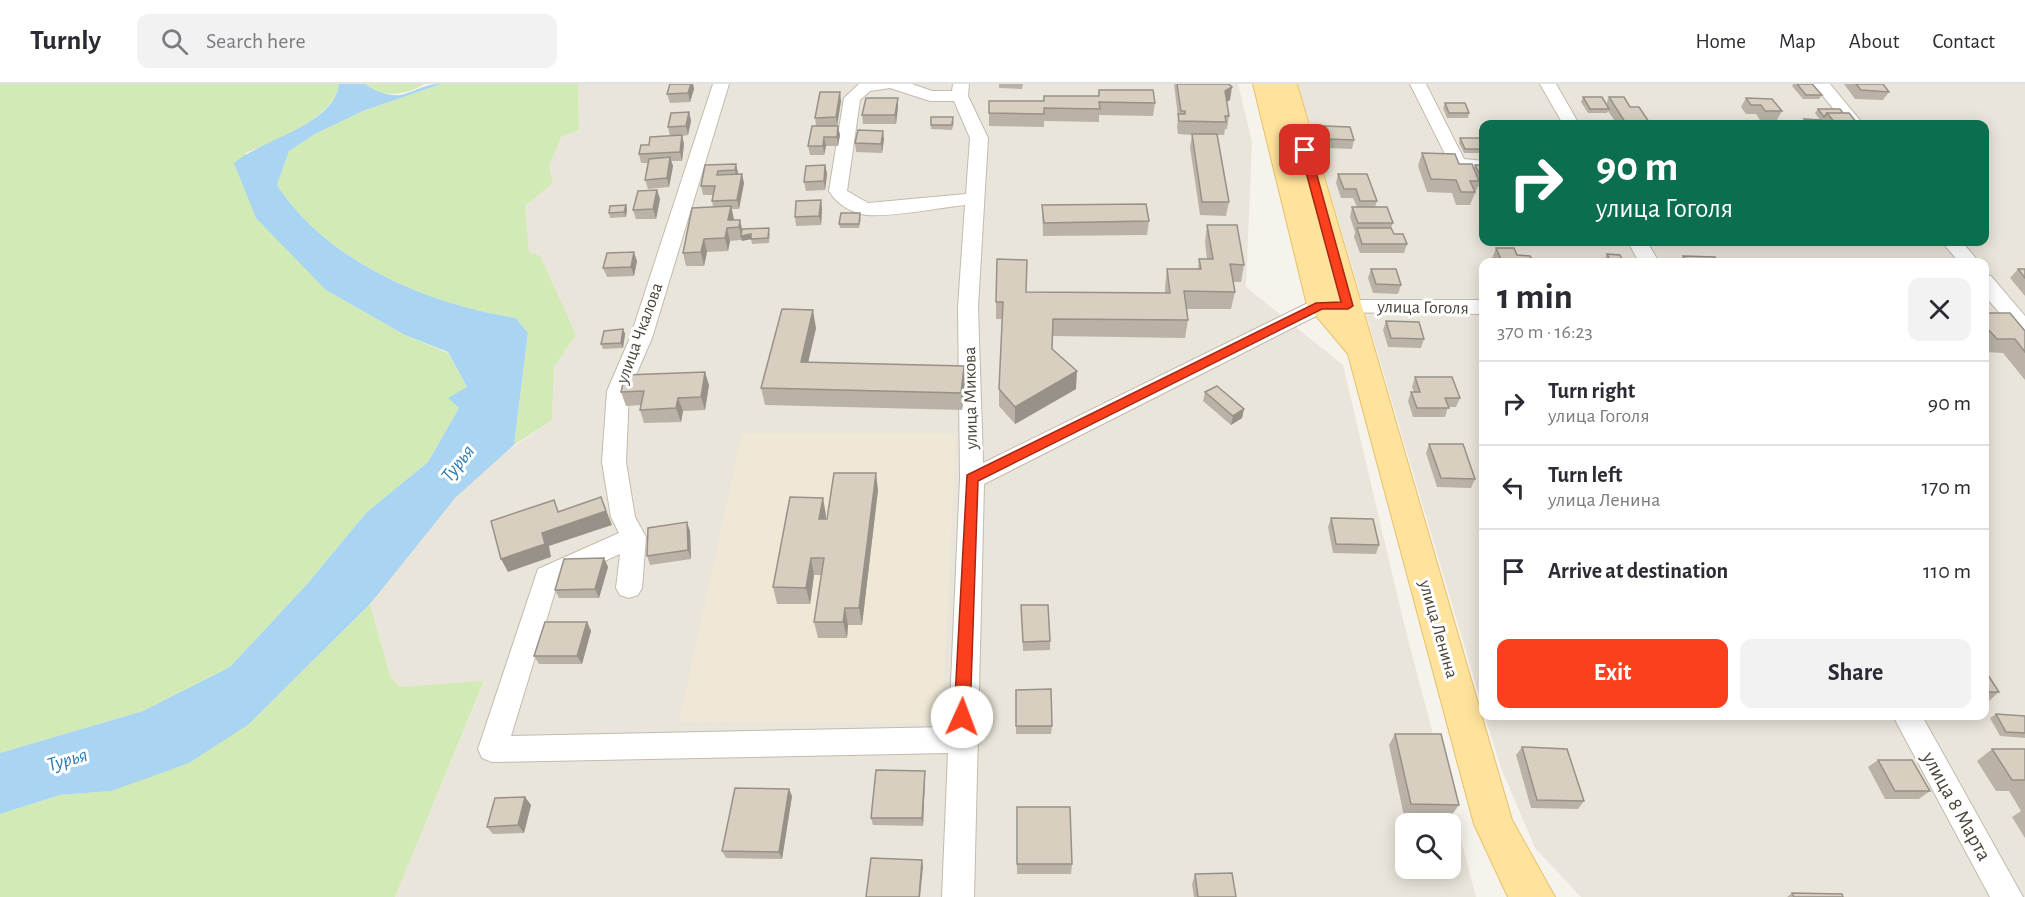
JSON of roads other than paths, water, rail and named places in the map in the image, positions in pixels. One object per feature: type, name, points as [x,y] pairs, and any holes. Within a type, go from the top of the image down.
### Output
[{"type":"main road","name":"улица Ленина","points":[[1264,84],[1334,306],[1361,354],[1494,824],[1526,889],[1534,897]]},
{"type":"main road","name":"улица Ленина","points":[[1286,84],[1334,306]]},
{"type":"street","name":"улица Чкалова","points":[[629,588],[634,537],[623,517],[614,462],[618,391],[641,338],[721,84]]},
{"type":"street","points":[[883,84],[865,87],[852,98],[838,191],[843,199],[850,204],[867,209],[974,199]]},
{"type":"street","points":[[896,84],[930,96],[960,90]]},
{"type":"street","points":[[1418,84],[1458,164],[1479,166]]},
{"type":"street","points":[[1548,84],[1569,120]]},
{"type":"street","points":[[1821,84],[1852,120]]},
{"type":"street","name":"улица Микова","points":[[958,897],[961,740],[972,479],[968,307],[979,138],[960,90]]},
{"type":"street","points":[[1955,246],[1966,258]]},
{"type":"street","points":[[1989,286],[2018,313],[2025,329]]},
{"type":"street","name":"улица Гоголя","points":[[972,479],[1334,306],[1479,307]]},
{"type":"street","points":[[1989,313],[2018,313]]},
{"type":"street","points":[[634,537],[547,576],[492,749],[961,740]]},
{"type":"street","name":"улица 8 Марта","points":[[1909,720],[2007,897]]},
{"type":"water","name":"Турья","points":[[339,84],[365,84],[372,89],[396,95],[406,94],[429,85],[441,84],[363,111],[315,134],[289,151],[277,185],[298,213],[323,237],[352,258],[383,276],[449,302],[516,318],[528,333],[514,445],[456,497],[370,604],[249,724],[189,763],[111,791],[60,795],[0,814],[0,753],[143,711],[230,667],[308,583],[366,513],[428,462],[459,408],[448,398],[467,387],[448,352],[405,335],[326,290],[256,218],[234,163],[311,121],[325,110],[334,98]]}]
